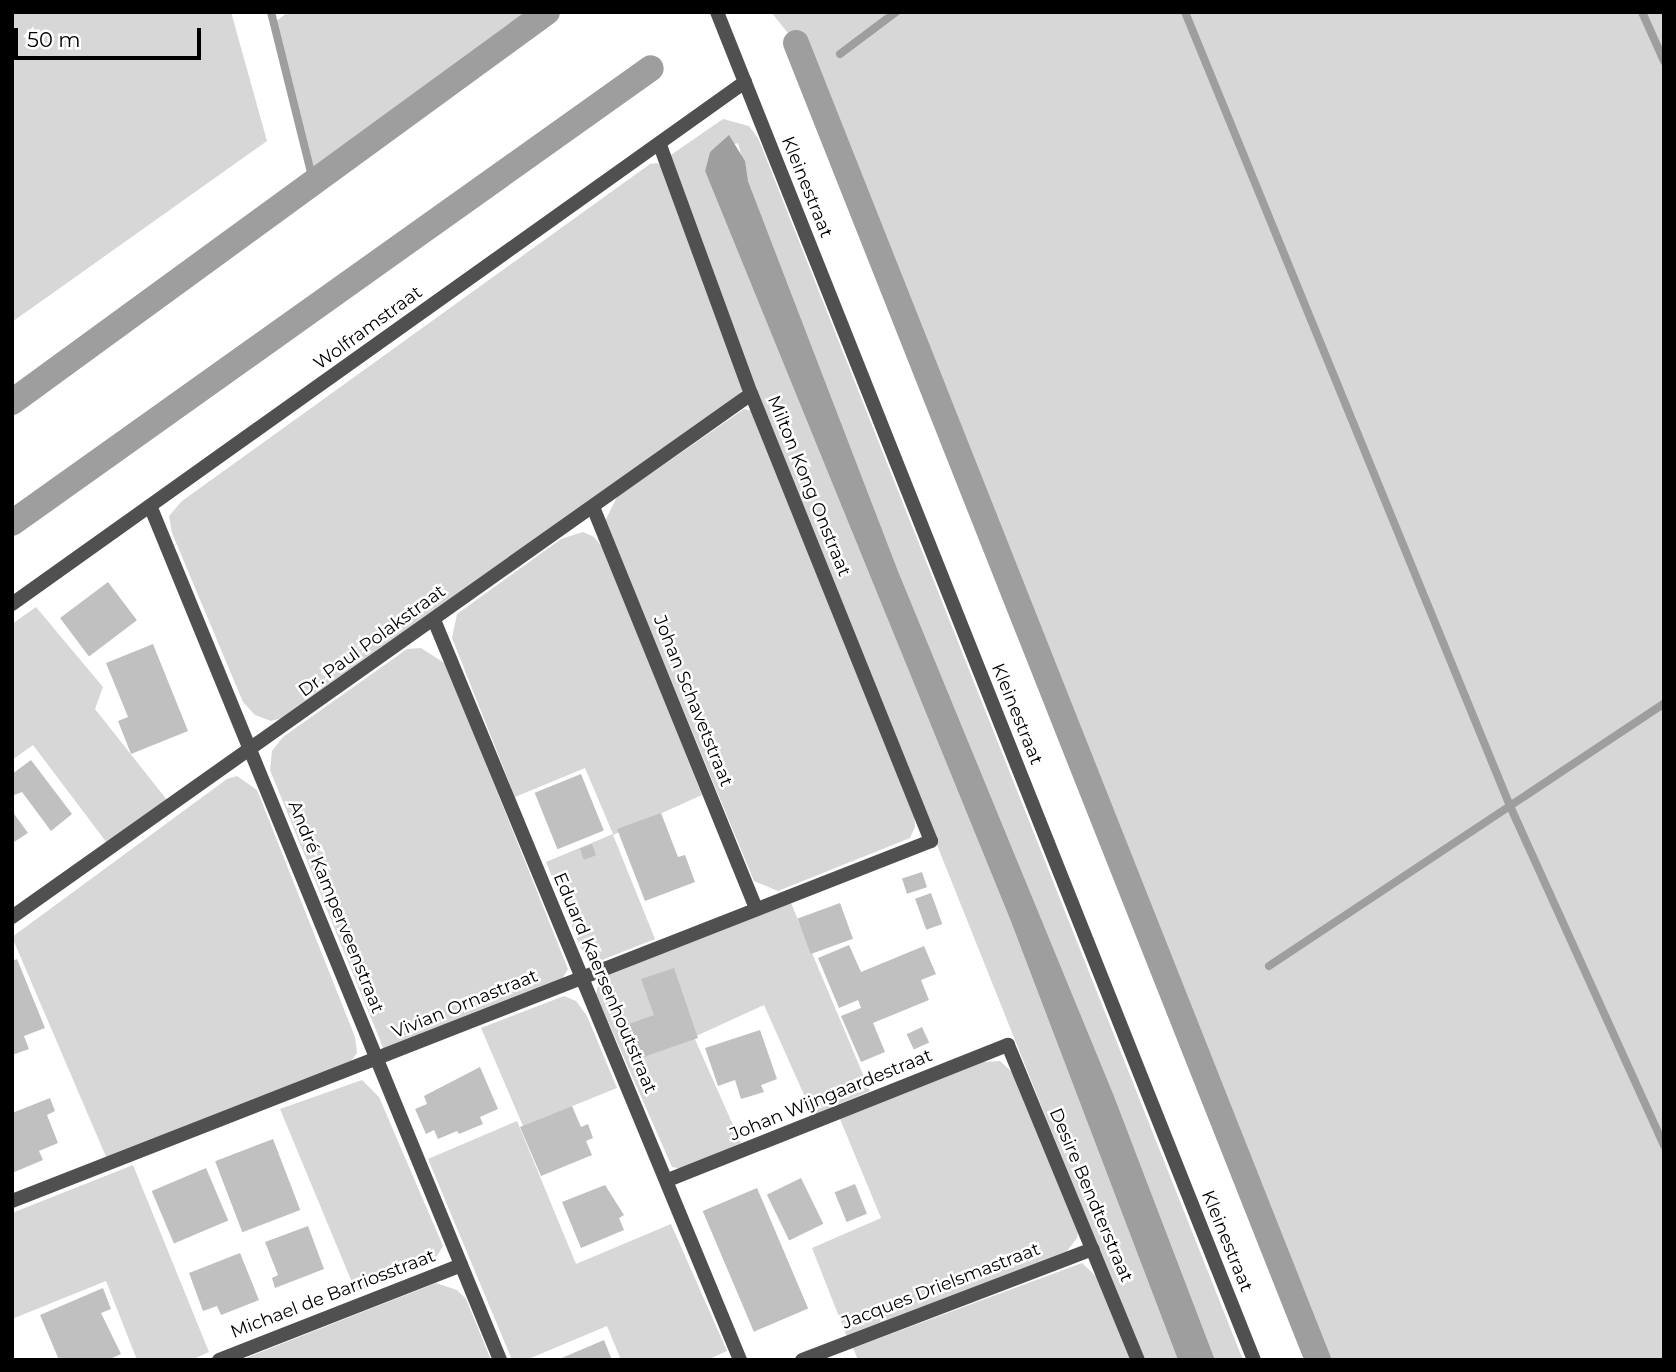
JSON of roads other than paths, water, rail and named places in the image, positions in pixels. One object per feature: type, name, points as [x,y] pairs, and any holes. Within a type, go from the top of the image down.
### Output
[{"type":"street","name":"Kleinestraat","points":[[717,12],[1254,1360]]},
{"type":"street","name":"Wolframstraat","points":[[12,604],[745,82]]},
{"type":"street","name":"Milton Kong Onstraat","points":[[659,144],[751,394],[931,841]]},
{"type":"street","name":"Dr. Paul Polakstraat","points":[[12,917],[253,750],[751,394]]},
{"type":"street","name":"André Kamperveenstraat","points":[[150,508],[253,750],[500,1360]]},
{"type":"street","name":"Johan Schavetstraat","points":[[593,508],[756,908]]},
{"type":"street","name":"Eduard Kaersenhoutstraat","points":[[434,621],[581,979],[668,1180],[740,1360]]},
{"type":"street","name":"Vivian Ornastraat","points":[[12,1201],[931,841]]},
{"type":"street","name":"Johan Wijngaardestraat","points":[[668,1180],[1008,1045]]},
{"type":"street","name":"Desire Bendterstraat","points":[[1008,1045],[1138,1360]]},
{"type":"street","name":"Jacques Drielsmastraat","points":[[803,1360],[1093,1249]]},
{"type":"street","name":"Michael de Barriosstraat","points":[[219,1360],[461,1265]]},
{"type":"waterway","points":[[271,12],[314,184]]},
{"type":"waterway","points":[[12,402],[547,12]]},
{"type":"waterway","points":[[840,54],[896,12]]},
{"type":"waterway","points":[[1185,12],[1510,806],[1664,1146]]},
{"type":"waterway","points":[[1642,12],[1664,61]]},
{"type":"waterway","points":[[796,43],[1318,1360]]},
{"type":"waterway","points":[[12,523],[651,68]]},
{"type":"waterway","points":[[1269,966],[1664,704]]}]
